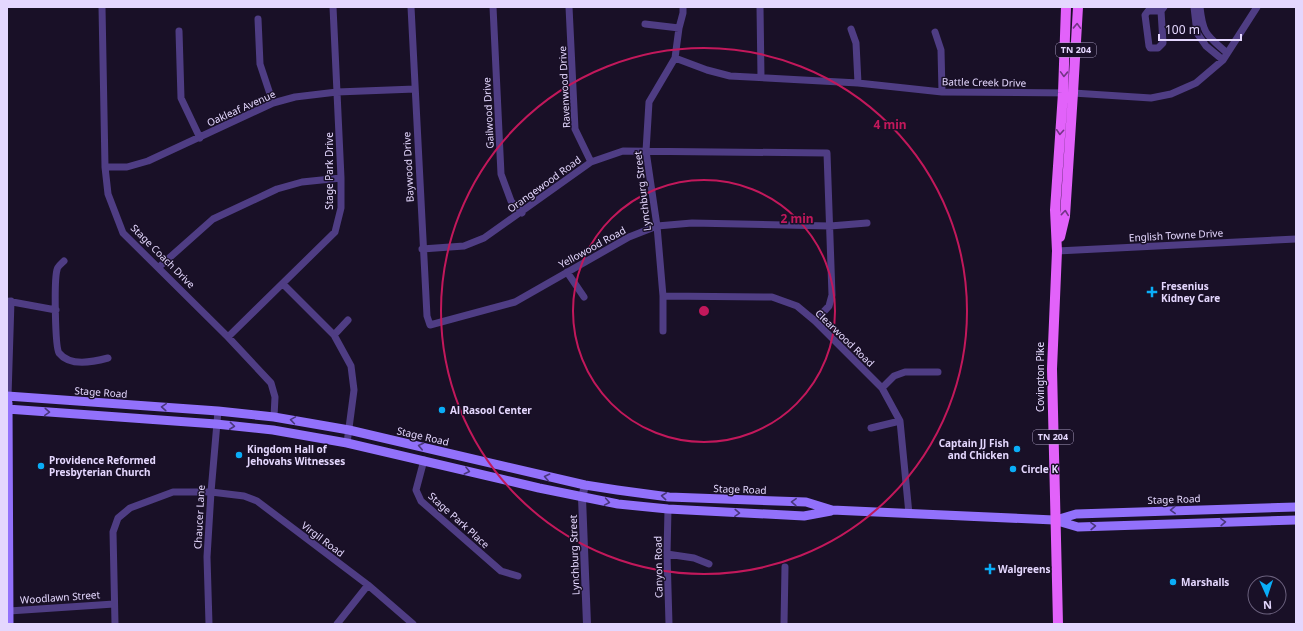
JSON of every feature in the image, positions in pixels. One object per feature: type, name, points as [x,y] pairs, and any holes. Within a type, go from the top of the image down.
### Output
[{"type":"main road","name":"Covington Pike","points":[[1058,624],[1054,520],[1052,369],[1057,251],[1055,210],[1063,93],[1066,7]]},
{"type":"main road","name":"Covington Pike","points":[[1057,251],[1065,216],[1078,7]]},
{"type":"main road","name":"Stage Road","points":[[8,396],[218,411],[274,417],[349,430],[585,485],[669,496],[806,502],[832,510],[1054,520],[1078,527],[1296,520]]},
{"type":"main road","points":[[8,396],[9,624]]},
{"type":"main road","name":"Stage Road","points":[[8,409],[216,424],[273,430],[347,443],[582,498],[618,504],[668,509],[804,516],[832,510]]},
{"type":"main road","name":"Stage Road","points":[[1054,520],[1076,514],[1296,507]]},
{"type":"street","name":"Stage Coach Drive","points":[[102,7],[105,167],[108,194],[123,233],[159,267],[271,383],[275,397],[274,417]]},
{"type":"street","name":"Stage Park Drive","points":[[228,337],[335,232],[341,208],[341,178],[333,7]]},
{"type":"street","name":"Baywood Drive","points":[[411,7],[426,316],[430,325]]},
{"type":"street","name":"Gailwood Drive","points":[[493,7],[501,174],[512,201],[522,213]]},
{"type":"street","name":"Ravenwood Drive","points":[[569,7],[575,129],[591,162]]},
{"type":"street","name":"Lynchburg Street","points":[[663,331],[657,226],[646,151],[649,102],[675,58],[679,28],[684,13],[683,7]]},
{"type":"street","points":[[760,7],[761,77]]},
{"type":"street","points":[[1194,7],[1198,33],[1206,46],[1223,60]]},
{"type":"street","points":[[1200,7],[1202,23],[1206,33],[1227,53]]},
{"type":"street","name":"Battle Creek Drive","points":[[675,58],[707,70],[730,76],[858,83],[942,92],[1073,93],[1151,98],[1171,94],[1196,83],[1223,60],[1257,7]]},
{"type":"street","points":[[1162,9],[1163,43],[1158,48],[1150,48],[1145,15],[1148,11],[1162,9]]},
{"type":"street","points":[[258,19],[260,64],[274,103]]},
{"type":"street","points":[[645,24],[679,28]]},
{"type":"street","points":[[851,29],[856,43],[858,83]]},
{"type":"street","points":[[179,31],[181,98],[200,138]]},
{"type":"street","points":[[935,32],[941,50],[942,92]]},
{"type":"street","name":"Oakleaf Avenue","points":[[105,167],[127,167],[148,161],[274,103],[294,96],[337,92],[415,89]]},
{"type":"street","name":"Orangewood Road","points":[[422,249],[464,246],[484,238],[522,213],[591,162],[623,151],[827,153],[830,226]]},
{"type":"street","points":[[159,267],[213,219],[277,189],[302,182],[341,178]]},
{"type":"street","name":"Yellowood Road","points":[[430,325],[515,302],[629,237],[657,226],[692,223],[830,226],[866,223]]},
{"type":"street","points":[[815,321],[829,306],[832,295],[830,226]]},
{"type":"street","name":"English Towne Drive","points":[[1057,251],[1296,238]]},
{"type":"street","points":[[64,261],[57,269],[56,341],[58,352],[68,361],[91,363],[108,358]]},
{"type":"street","points":[[567,272],[584,297]]},
{"type":"street","points":[[283,284],[334,335],[351,366],[354,390],[347,443]]},
{"type":"street","name":"Clearwood Road","points":[[662,296],[772,297],[797,306],[815,321],[882,388],[900,421],[909,514]]},
{"type":"street","points":[[8,396],[9,301],[56,310]]},
{"type":"street","points":[[334,335],[348,320]]},
{"type":"street","points":[[882,388],[894,376],[905,372],[938,372]]},
{"type":"street","name":"Chaucer Lane","points":[[209,624],[207,557],[210,492],[218,411]]},
{"type":"street","points":[[871,428],[900,421]]},
{"type":"street","name":"Stage Park Place","points":[[424,460],[416,490],[421,501],[501,571],[518,576]]},
{"type":"street","name":"Lynchburg Street","points":[[585,485],[582,498],[587,624]]},
{"type":"street","name":"Virgil Road","points":[[115,624],[114,532],[118,518],[130,508],[173,492],[210,492],[244,496],[257,501],[368,585],[413,624]]},
{"type":"street","name":"Canyon Road","points":[[668,509],[667,554],[669,624]]},
{"type":"street","points":[[667,554],[694,558],[709,564]]},
{"type":"street","points":[[784,624],[785,567]]},
{"type":"street","points":[[337,624],[368,585]]},
{"type":"street","name":"Woodlawn Street","points":[[8,611],[114,604]]},
{"type":"place","name":"Fresenius Kidney Care","points":[[1152,292]]},
{"type":"place","name":"Al Rasool Center","points":[[442,410]]},
{"type":"place","name":"Captain JJ Fish and Chicken","points":[[1017,449]]},
{"type":"place","name":"Kingdom Hall of Jehovahs Witnesses","points":[[239,455]]},
{"type":"place","name":"Providence Reformed Presbyterian Church","points":[[41,466]]},
{"type":"place","name":"Circle K","points":[[1013,469]]},
{"type":"place","name":"Walgreens","points":[[990,569]]},
{"type":"place","name":"Marshalls","points":[[1173,582]]}]
